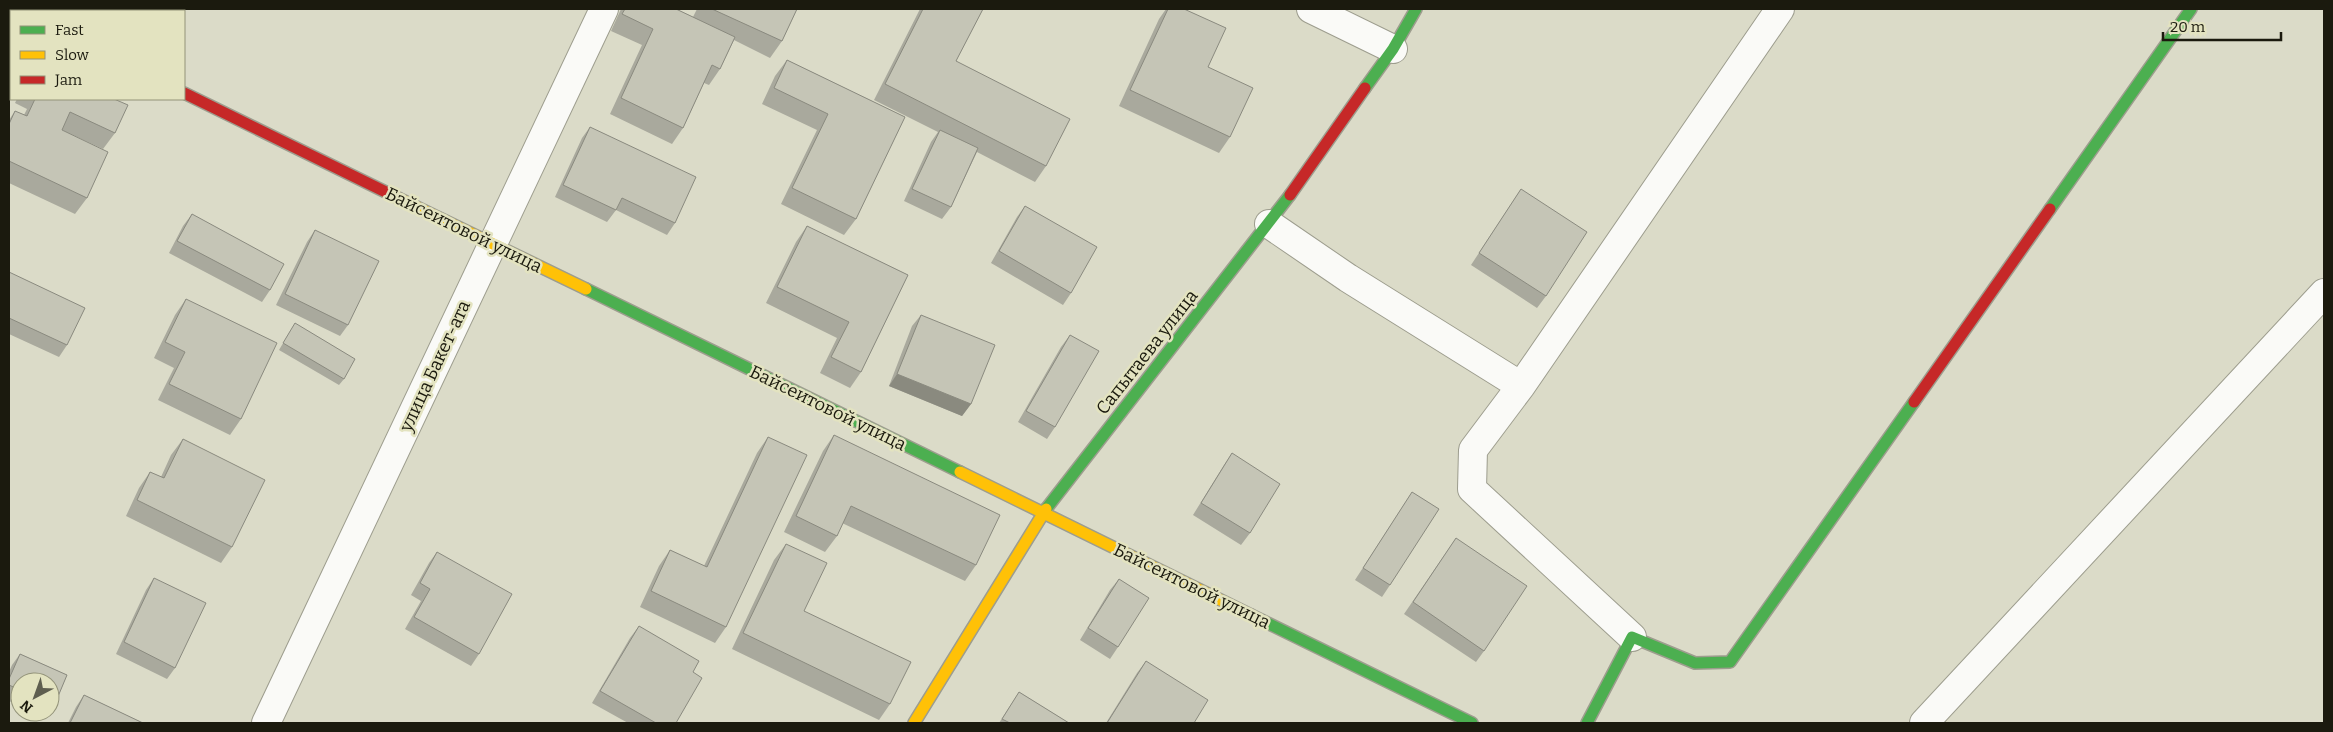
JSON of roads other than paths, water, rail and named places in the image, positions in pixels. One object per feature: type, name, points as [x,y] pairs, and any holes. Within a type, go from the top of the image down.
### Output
[{"type":"street","name":"улица Бакет-ата","points":[[266,723],[604,9]]},
{"type":"street","points":[[1310,9],[1393,49]]},
{"type":"street","name":"Сапытаева улица","points":[[914,723],[1043,513],[1269,224],[1393,49],[1416,9]]},
{"type":"street","points":[[1780,9],[1521,386],[1473,450],[1472,489],[1632,637],[1695,663],[1730,662],[2191,9]]},
{"type":"street","name":"Байсеитовой улица","points":[[185,93],[1472,723]]},
{"type":"street","points":[[1269,224],[1348,278],[1521,386]]},
{"type":"street","points":[[1924,723],[2324,293]]},
{"type":"street","points":[[1587,723],[1632,637]]}]
